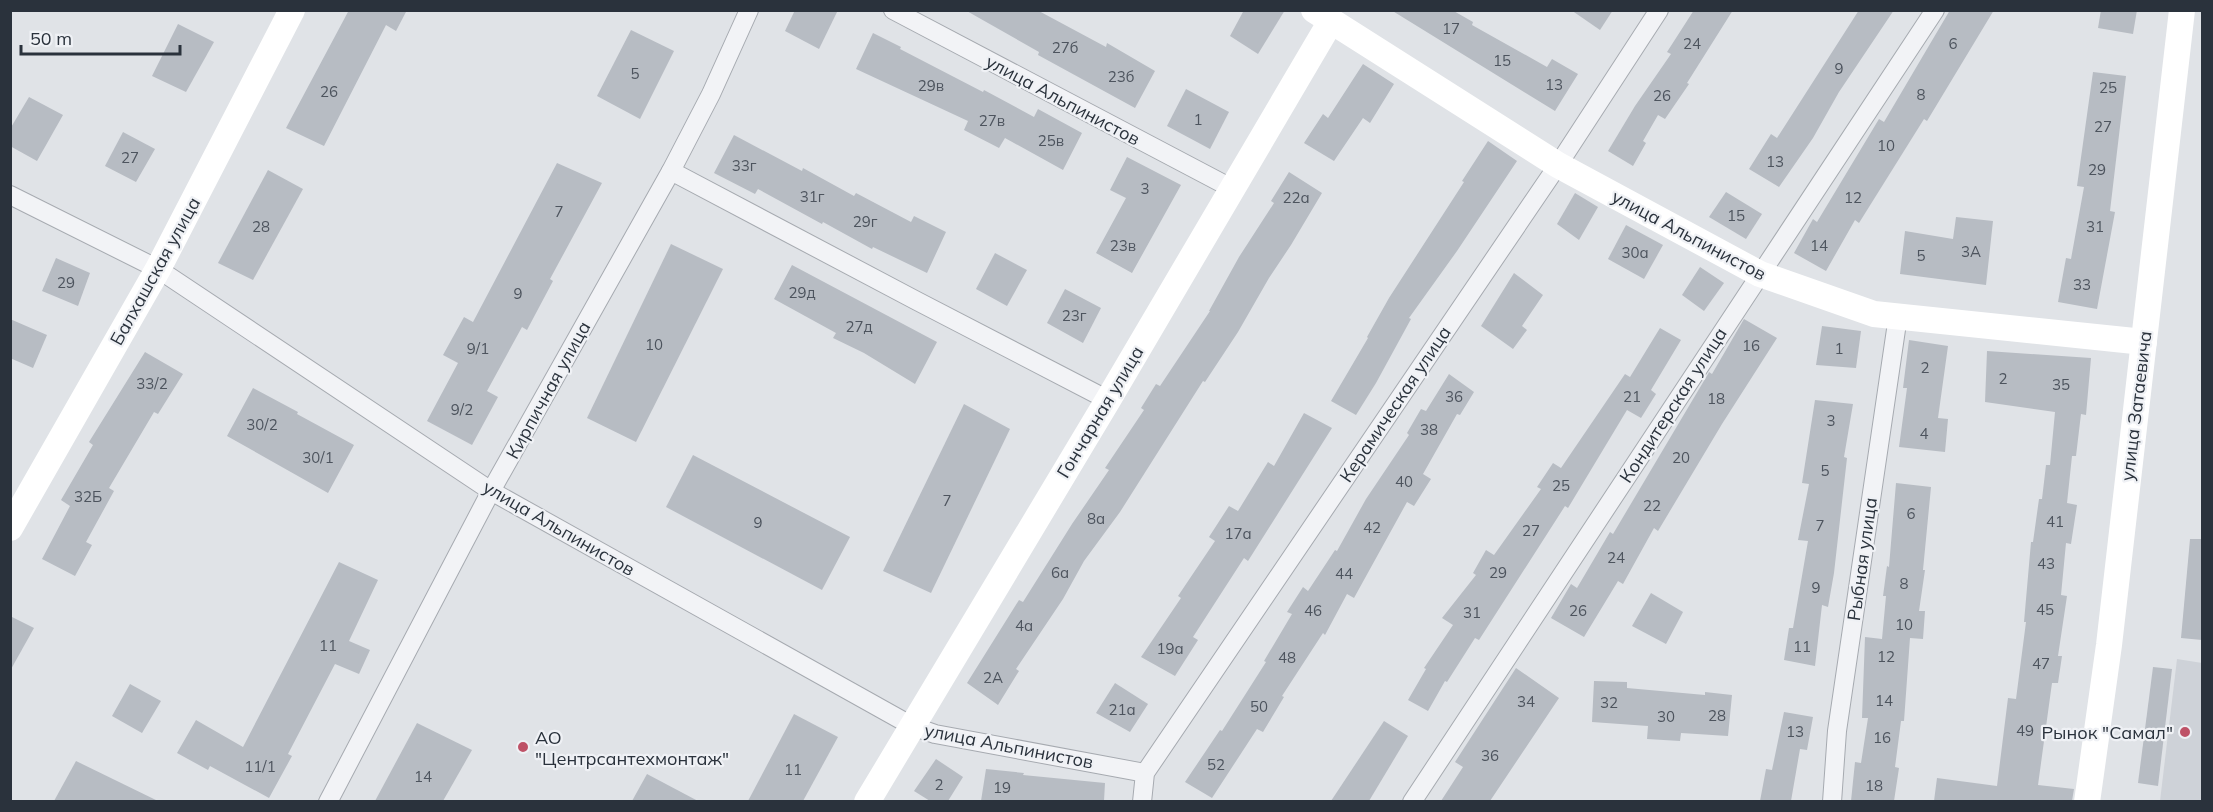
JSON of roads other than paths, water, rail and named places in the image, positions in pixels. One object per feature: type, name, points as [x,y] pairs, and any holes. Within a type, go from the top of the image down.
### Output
[{"type":"street","name":"Балхашская улица","points":[[10,528],[158,269],[292,10]]},
{"type":"street","name":"Кирпичная улица","points":[[328,801],[491,491],[671,171],[711,94],[749,10]]},
{"type":"street","name":"улица Альпинистов","points":[[893,10],[1233,189]]},
{"type":"street","name":"Керамическая улица","points":[[1142,801],[1145,773],[1558,165],[1659,10]]},
{"type":"street","name":"Кондитерская улица","points":[[1412,801],[1935,10]]},
{"type":"street","name":"улица Затаевича","points":[[2086,801],[2109,645],[2182,10]]},
{"type":"street","name":"улица Альпинистов","points":[[1323,16],[1558,165],[1760,274],[1874,314],[2144,342]]},
{"type":"street","name":"Гончарная улица","points":[[867,801],[1233,189],[1323,16]]},
{"type":"street","points":[[671,171],[1108,400]]},
{"type":"street","name":"улица Альпинистов","points":[[10,195],[158,269],[491,491],[912,726],[935,734],[1145,773]]},
{"type":"street","name":"Рыбная улица","points":[[1832,801],[1837,731],[1898,316]]},
{"type":"place","name":"Рынок \"Самал\"","points":[[2185,732]]},
{"type":"place","name":"АО \"Центрсантехмонтаж\"","points":[[523,747]]}]
